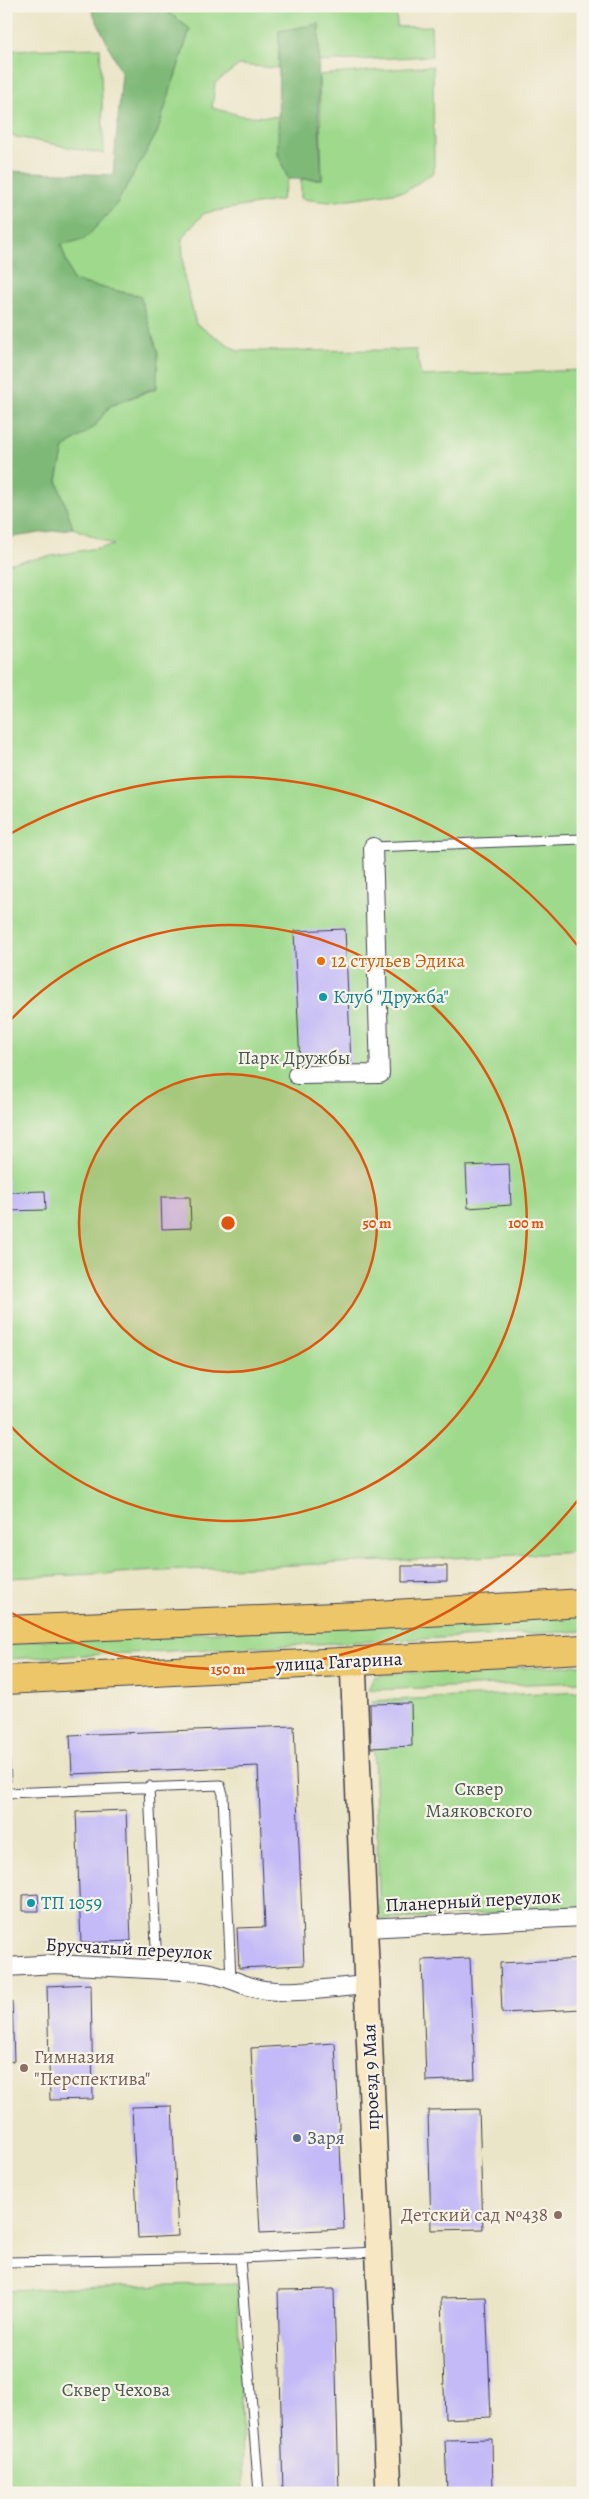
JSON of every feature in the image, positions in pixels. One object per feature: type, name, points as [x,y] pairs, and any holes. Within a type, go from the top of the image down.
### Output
[{"type":"main road","points":[[6,1630],[359,1616],[583,1603]]},
{"type":"main road","name":"улица Гагарина","points":[[6,1680],[583,1650]]},
{"type":"street","points":[[298,1075],[380,1074],[373,847]]},
{"type":"street","name":"проезд 9 Мая","points":[[353,1662],[389,2493]]},
{"type":"street","name":"Планерный переулок","points":[[366,1928],[583,1917]]},
{"type":"street","name":"Брусчатый переулок","points":[[6,1968],[56,1964],[212,1973],[259,1989],[279,1991],[368,1985]]},
{"type":"lane","points":[[373,847],[583,839]]},
{"type":"lane","points":[[6,1793],[149,1786],[220,1785],[231,1979]]},
{"type":"lane","points":[[149,1786],[157,1970]]},
{"type":"lane","points":[[6,2262],[240,2258],[378,2252]]},
{"type":"lane","points":[[240,2258],[259,2493]]},
{"type":"green space","name":"Парк Дружбы","points":[[176,6],[396,6],[397,27],[431,26],[432,56],[319,62],[319,24],[279,32],[279,68],[239,65],[215,83],[212,108],[243,116],[279,117],[278,154],[288,179],[281,200],[204,213],[182,238],[184,277],[196,324],[238,351],[416,350],[421,376],[583,370],[583,1552],[6,1578],[6,564],[114,545],[73,528],[57,480],[64,448],[94,427],[110,406],[157,388],[140,296],[73,281],[60,244],[85,239],[175,77],[190,29],[163,8]]},
{"type":"green space","points":[[163,8],[190,29],[157,133],[116,205],[85,239],[61,245],[73,281],[140,296],[158,352],[157,387],[110,406],[94,427],[64,448],[57,480],[73,528],[6,538],[6,171],[113,175],[122,74],[91,9]]},
{"type":"green space","points":[[319,24],[318,108],[322,179],[288,179],[278,154],[279,31]]},
{"type":"green space","points":[[100,48],[104,154],[6,135],[6,50]]},
{"type":"green space","points":[[433,66],[434,172],[406,191],[329,202],[301,199],[301,179],[322,179],[319,75]]},
{"type":"green space","points":[[583,1615],[583,1631],[6,1659],[6,1642]]},
{"type":"green space","points":[[583,1665],[583,1682],[368,1690],[374,1677],[386,1674]]},
{"type":"green space","name":"Сквер Маяковского","points":[[583,1691],[583,1907],[380,1920],[372,1701]]},
{"type":"green space","name":"Сквер Чехова","points":[[237,2283],[244,2493],[6,2493],[6,2290]]},
{"type":"building","name":"Клуб \"Дружба\"","points":[[345,929],[351,1063],[300,1065],[294,931]]},
{"type":"building","points":[[509,1164],[511,1205],[468,1208],[466,1166]]},
{"type":"building","points":[[6,1180],[8,1180],[9,1192],[45,1191],[46,1210],[6,1211]]},
{"type":"building","points":[[161,1197],[190,1197],[191,1228],[162,1229]]},
{"type":"building","points":[[402,1566],[447,1566],[447,1581],[402,1582]]},
{"type":"building","points":[[411,1703],[412,1746],[371,1748],[370,1704]]},
{"type":"building","points":[[294,1726],[304,1965],[239,1968],[237,1928],[265,1927],[258,1766],[72,1774],[70,1735]]},
{"type":"building","points":[[6,1740],[9,1740],[11,1782],[6,1782]]},
{"type":"building","points":[[126,1810],[131,1941],[81,1943],[76,1812]]},
{"type":"building","name":"ТП 1059","points":[[38,1894],[39,1911],[23,1911],[23,1895]]},
{"type":"building","points":[[470,1958],[475,2079],[426,2081],[422,1960]]},
{"type":"building","points":[[583,1959],[583,2009],[502,2013],[500,1963]]},
{"type":"building","points":[[91,1984],[93,2099],[50,2100],[47,1986]]},
{"type":"building","points":[[6,2002],[12,2002],[14,2061],[6,2062]]},
{"type":"building","name":"Заря","points":[[335,2043],[344,2229],[260,2233],[251,2048]]},
{"type":"building","points":[[172,2106],[178,2236],[138,2238],[132,2107]]},
{"type":"building","points":[[479,2109],[483,2229],[431,2230],[428,2110]]},
{"type":"building","points":[[334,2289],[339,2493],[283,2493],[278,2290]]},
{"type":"building","points":[[486,2297],[491,2417],[445,2419],[441,2298]]},
{"type":"building","points":[[492,2439],[493,2493],[447,2493],[445,2440]]},
{"type":"place","name":"12 стульев Эдика","points":[[321,961]]},
{"type":"place","name":"Клуб \"Дружба\"","points":[[323,997]]},
{"type":"place","name":"ТП 1059","points":[[31,1903]]},
{"type":"place","name":"Гимназия \"Перспектива\"","points":[[24,2068]]},
{"type":"place","name":"Заря","points":[[297,2138]]},
{"type":"place","name":"Детский сад №438","points":[[558,2215]]}]
